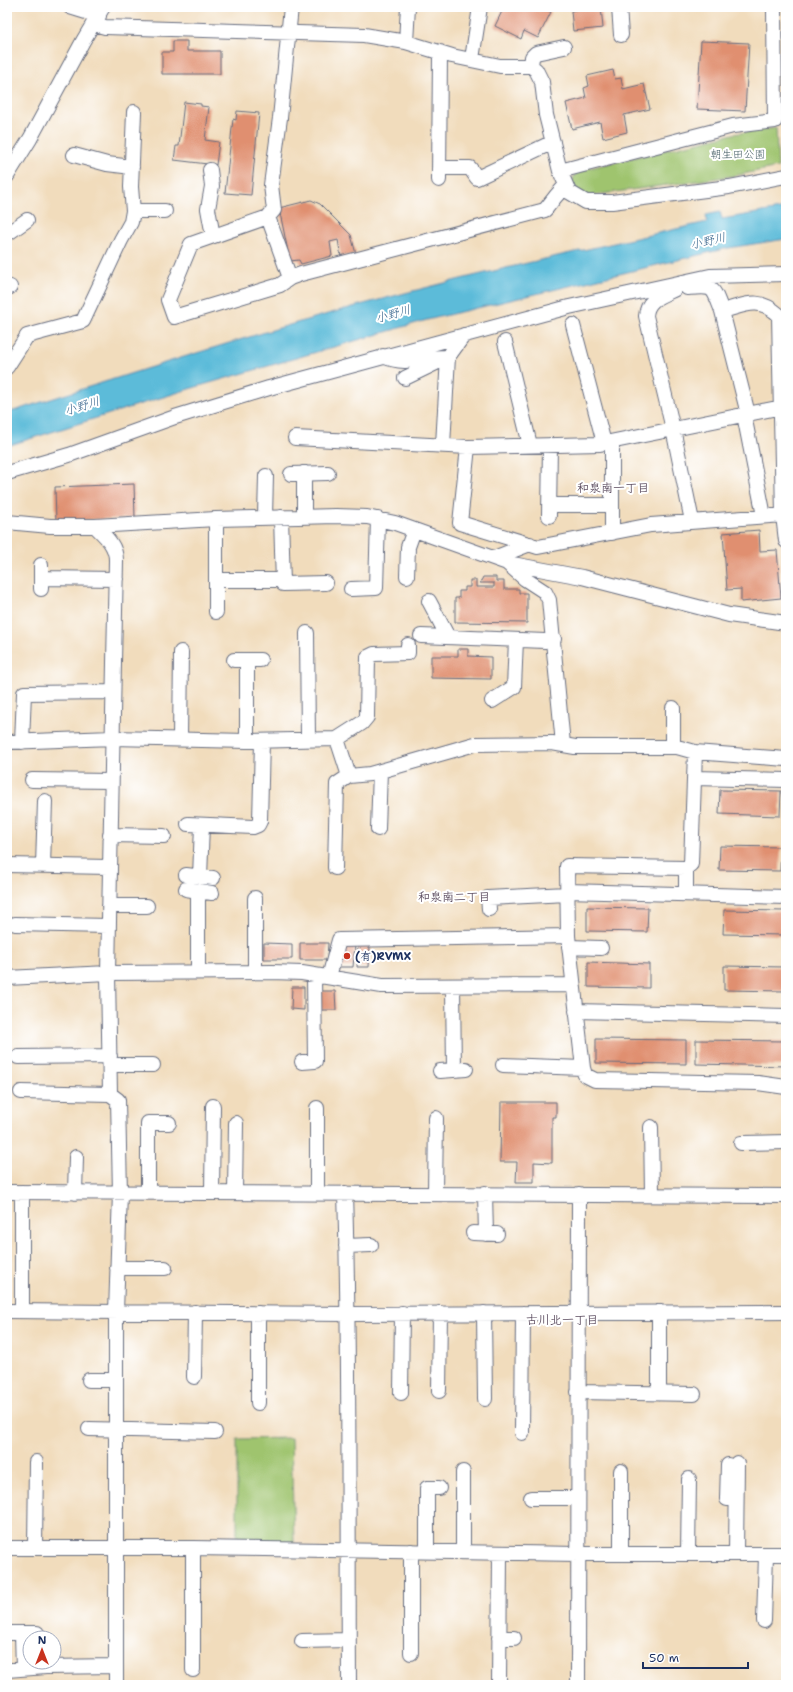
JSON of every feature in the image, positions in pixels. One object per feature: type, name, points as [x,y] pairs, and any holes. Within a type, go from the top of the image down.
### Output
[{"type":"street","points":[[70,7],[99,16],[105,27],[364,35],[406,42],[440,52],[500,66],[531,66],[536,70],[542,82],[546,114],[560,171],[569,192],[586,202],[612,202],[729,187],[786,176]]},
{"type":"street","points":[[291,7],[290,32],[271,185],[274,210],[268,217],[191,244],[168,300],[174,317],[280,285],[290,278],[545,210],[566,185]]},
{"type":"street","points":[[406,42],[408,7]]},
{"type":"street","points":[[472,59],[480,7]]},
{"type":"street","points":[[619,7],[621,35]]},
{"type":"street","points":[[560,171],[733,126],[780,120],[774,7]]},
{"type":"street","points":[[7,176],[30,139],[83,41],[99,16]]},
{"type":"street","points":[[531,66],[532,57],[536,53],[564,47]]},
{"type":"street","points":[[440,52],[440,174],[470,168],[477,178],[553,142]]},
{"type":"street","points":[[8,364],[27,336],[83,321],[121,240],[132,222],[134,112]]},
{"type":"street","points":[[74,155],[107,164],[132,168]]},
{"type":"street","points":[[210,170],[212,186],[208,209],[213,236]]},
{"type":"street","points":[[133,211],[165,211]]},
{"type":"street","points":[[268,217],[290,278]]},
{"type":"street","points":[[7,234],[27,220]]},
{"type":"street","points":[[7,473],[69,455],[175,417],[383,356],[569,307],[674,287],[710,276],[786,274]]},
{"type":"street","points":[[692,521],[673,429],[646,316],[647,307],[653,300],[674,287],[708,286],[714,290],[722,311],[746,414],[764,516]]},
{"type":"street","points":[[722,311],[755,302],[763,303],[779,315],[783,515],[786,541]]},
{"type":"street","points":[[573,325],[608,442],[612,532]]},
{"type":"street","points":[[405,378],[448,357],[464,335]]},
{"type":"street","points":[[505,342],[530,445]]},
{"type":"street","points":[[383,356],[395,361],[406,362],[431,357],[448,357]]},
{"type":"street","points":[[443,445],[448,357]]},
{"type":"street","points":[[295,438],[468,447],[608,442],[782,407]]},
{"type":"street","points":[[550,445],[550,510],[612,505]]},
{"type":"street","points":[[468,447],[460,523],[538,547],[651,525],[783,515]]},
{"type":"street","points":[[304,516],[297,473],[328,473]]},
{"type":"street","points":[[265,517],[266,476]]},
{"type":"street","points":[[281,516],[283,584],[326,582]]},
{"type":"street","points":[[7,522],[50,526],[95,526],[281,516],[336,516],[378,519],[414,530],[507,563],[582,577],[730,615],[786,623]]},
{"type":"street","points":[[216,519],[216,612]]},
{"type":"street","points":[[351,589],[376,588],[378,519]]},
{"type":"street","points":[[95,526],[107,538],[116,552],[108,926],[110,1094]]},
{"type":"street","points":[[407,576],[408,547],[414,530]]},
{"type":"street","points":[[494,558],[530,544]]},
{"type":"street","points":[[507,563],[525,579],[545,592],[551,608],[563,744]]},
{"type":"street","points":[[41,577],[116,579]]},
{"type":"street","points":[[217,580],[282,580]]},
{"type":"street","points":[[429,601],[448,637]]},
{"type":"street","points":[[307,633],[308,740]]},
{"type":"street","points":[[421,636],[545,641],[554,639]]},
{"type":"street","points":[[492,701],[514,687],[516,640]]},
{"type":"street","points":[[7,742],[112,738],[247,741],[337,739],[362,723],[367,717],[368,657],[374,654],[408,653],[408,644]]},
{"type":"street","points":[[180,739],[181,652]]},
{"type":"street","points":[[247,660],[247,741]]},
{"type":"street","points":[[22,742],[24,693],[112,692]]},
{"type":"street","points":[[673,708],[673,748]]},
{"type":"street","points":[[337,739],[349,776]]},
{"type":"street","points":[[190,885],[207,878],[195,824],[253,827],[258,825],[260,821],[262,741]]},
{"type":"street","points":[[335,868],[337,784],[349,776],[380,771],[475,744],[563,744],[575,747],[673,748],[695,752],[786,759]]},
{"type":"street","points":[[695,752],[691,864],[686,868],[567,866],[568,942],[583,1068],[585,1075],[595,1080],[758,1083],[786,1087]]},
{"type":"street","points":[[378,829],[380,771]]},
{"type":"street","points":[[694,778],[786,780]]},
{"type":"street","points":[[32,780],[111,781]]},
{"type":"street","points":[[43,866],[45,801]]},
{"type":"street","points":[[110,835],[164,836]]},
{"type":"street","points":[[7,865],[109,867]]},
{"type":"street","points":[[686,868],[686,894]]},
{"type":"street","points":[[190,885],[212,893]]},
{"type":"street","points":[[190,885],[198,972]]},
{"type":"street","points":[[489,908],[488,898],[567,892],[786,897]]},
{"type":"street","points":[[255,898],[255,972]]},
{"type":"street","points":[[109,906],[147,906]]},
{"type":"street","points":[[15,924],[108,926]]},
{"type":"street","points":[[329,977],[339,940],[568,942],[601,948]]},
{"type":"street","points":[[7,978],[108,973],[255,972],[314,975],[382,986],[573,985]]},
{"type":"street","points":[[302,1062],[315,1061],[314,975]]},
{"type":"street","points":[[453,986],[453,1070]]},
{"type":"street","points":[[576,1011],[786,1016]]},
{"type":"street","points":[[18,1056],[110,1061],[144,1070]]},
{"type":"street","points":[[503,1065],[583,1068]]},
{"type":"street","points":[[21,1092],[110,1094],[118,1100],[120,1193],[116,1312],[116,1685]]},
{"type":"street","points":[[212,1193],[213,1106]]},
{"type":"street","points":[[312,1117],[316,1193]]},
{"type":"street","points":[[435,1193],[436,1118]]},
{"type":"street","points":[[148,1193],[148,1124],[169,1123]]},
{"type":"street","points":[[235,1193],[236,1124]]},
{"type":"street","points":[[652,1127],[652,1194]]},
{"type":"street","points":[[742,1143],[786,1142]]},
{"type":"street","points":[[75,1193],[76,1157]]},
{"type":"street","points":[[7,1192],[486,1193],[786,1196]]},
{"type":"street","points":[[22,1192],[22,1311]]},
{"type":"street","points":[[345,1193],[348,1314],[349,1685]]},
{"type":"street","points":[[485,1234],[486,1193]]},
{"type":"street","points":[[578,1685],[579,1194]]},
{"type":"street","points":[[346,1246],[371,1245]]},
{"type":"street","points":[[117,1268],[165,1268]]},
{"type":"street","points":[[7,1311],[348,1314],[786,1312]]},
{"type":"street","points":[[194,1377],[195,1312]]},
{"type":"street","points":[[659,1312],[659,1394]]},
{"type":"street","points":[[258,1313],[258,1403]]},
{"type":"street","points":[[401,1393],[402,1313]]},
{"type":"street","points":[[439,1391],[440,1313]]},
{"type":"street","points":[[484,1313],[485,1399]]},
{"type":"street","points":[[522,1433],[523,1313]]},
{"type":"street","points":[[89,1380],[116,1380]]},
{"type":"street","points":[[578,1392],[694,1394]]},
{"type":"street","points":[[89,1429],[215,1432]]},
{"type":"street","points":[[34,1548],[36,1462]]},
{"type":"street","points":[[731,1554],[732,1464]]},
{"type":"street","points":[[621,1471],[621,1554]]},
{"type":"street","points":[[463,1472],[463,1552]]},
{"type":"street","points":[[688,1554],[689,1479]]},
{"type":"street","points":[[427,1552],[427,1488],[438,1488]]},
{"type":"street","points":[[531,1498],[578,1498]]},
{"type":"street","points":[[7,1548],[193,1548],[578,1554],[786,1554]]},
{"type":"street","points":[[193,1548],[193,1670]]},
{"type":"street","points":[[411,1552],[411,1652]]},
{"type":"street","points":[[499,1685],[500,1553]]},
{"type":"street","points":[[764,1621],[766,1554]]},
{"type":"street","points":[[7,1633],[22,1633]]},
{"type":"street","points":[[499,1638],[514,1638]]},
{"type":"street","points":[[302,1641],[348,1640]]},
{"type":"street","points":[[62,1668],[116,1666]]},
{"type":"street","points":[[7,1670],[22,1669]]},
{"type":"green space","name":"朝生田公園","points":[[776,128],[778,167],[733,176],[587,196],[576,189],[572,181],[577,171],[733,134]]},
{"type":"green space","points":[[291,1438],[294,1542],[237,1541],[237,1439]]},
{"type":"water","name":"小野川","points":[[786,208],[786,239],[728,248],[427,320],[189,389],[7,446],[7,413],[234,341],[409,292],[707,222],[706,215],[720,212],[722,219]]},
{"type":"building","points":[[504,7],[540,7],[551,12],[538,38],[524,31],[521,39],[495,26]]},
{"type":"building","points":[[580,7],[601,7],[603,28],[573,31],[571,11],[580,9]]},
{"type":"building","points":[[173,41],[187,41],[187,51],[220,51],[220,74],[162,74],[162,52],[173,52]]},
{"type":"building","points":[[701,41],[749,43],[745,111],[697,109]]},
{"type":"building","points":[[613,70],[615,79],[621,78],[623,89],[644,84],[650,109],[624,115],[627,132],[603,138],[600,122],[572,129],[566,103],[586,98],[584,88],[589,86],[587,76]]},
{"type":"building","points":[[184,102],[201,104],[201,106],[209,107],[205,140],[219,142],[216,165],[174,160],[176,146],[179,146]]},
{"type":"building","points":[[237,111],[259,113],[251,195],[225,193],[233,119],[236,120]]},
{"type":"building","points":[[311,200],[320,204],[351,235],[356,254],[341,257],[338,240],[330,242],[332,256],[301,264],[299,260],[290,261],[279,208]]},
{"type":"building","points":[[134,484],[135,518],[56,521],[55,487]]},
{"type":"building","points":[[759,530],[760,551],[777,550],[781,598],[741,602],[741,589],[727,590],[723,533]]},
{"type":"building","points":[[483,577],[496,577],[496,581],[504,581],[504,589],[519,589],[519,593],[527,593],[527,623],[455,622],[455,598],[459,598],[459,591],[465,591],[465,587],[470,587],[470,580],[476,580],[476,587],[494,587],[494,583],[480,583]]},
{"type":"building","points":[[458,649],[468,649],[468,656],[491,657],[491,679],[431,678],[431,656],[458,656]]},
{"type":"building","points":[[720,790],[781,791],[780,816],[719,814]]},
{"type":"building","points":[[720,846],[781,847],[780,871],[719,870]]},
{"type":"building","points":[[587,907],[648,908],[647,932],[587,931]]},
{"type":"building","points":[[724,910],[785,911],[784,935],[723,934]]},
{"type":"building","points":[[264,943],[292,944],[292,959],[264,959]]},
{"type":"building","points":[[300,943],[328,943],[327,960],[300,960]]},
{"type":"building","name":"(有)RVMX","points":[[340,945],[355,945],[353,967],[339,967]]},
{"type":"building","points":[[358,946],[370,946],[369,967],[357,967]]},
{"type":"building","points":[[588,962],[649,964],[649,988],[588,987]]},
{"type":"building","points":[[724,966],[785,967],[785,991],[724,990]]},
{"type":"building","points":[[292,987],[304,987],[304,1010],[291,1009]]},
{"type":"building","points":[[319,991],[335,991],[336,1010],[319,1010]]},
{"type":"building","points":[[596,1039],[686,1040],[686,1064],[596,1063]]},
{"type":"building","points":[[696,1040],[786,1041],[786,1066],[696,1064]]},
{"type":"building","points":[[501,1102],[556,1102],[556,1117],[552,1117],[552,1163],[534,1162],[534,1182],[516,1182],[517,1162],[500,1162]]},
{"type":"place","name":"(有)RVMX","points":[[347,956]]},
{"type":"district","name":"和泉南一丁目","points":[[613,488]]},
{"type":"district","name":"和泉南二丁目","points":[[454,897]]},
{"type":"district","name":"古川北一丁目","points":[[562,1320]]}]
